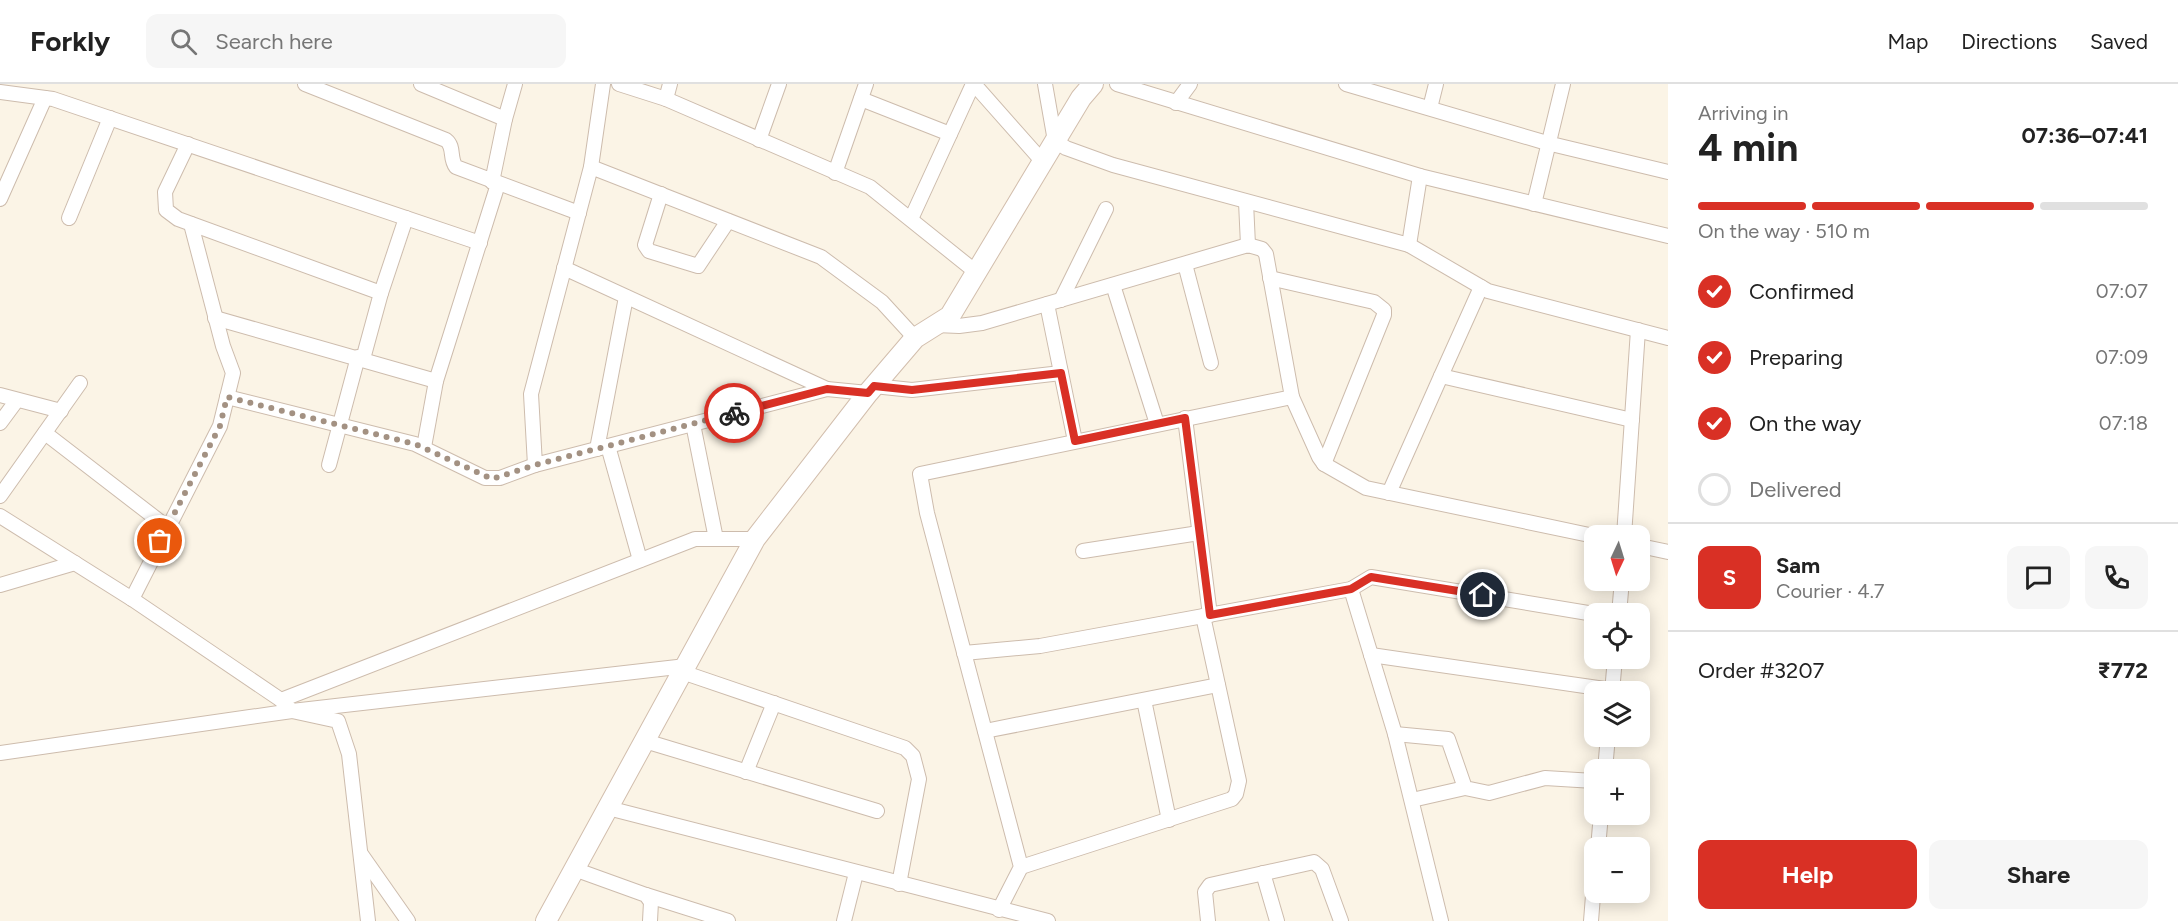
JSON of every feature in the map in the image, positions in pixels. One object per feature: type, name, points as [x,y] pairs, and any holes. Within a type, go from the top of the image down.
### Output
[{"type":"street","points":[[305,84],[446,140],[452,148],[452,160],[456,167],[579,213]]},
{"type":"street","points":[[421,84],[505,119]]},
{"type":"street","points":[[424,447],[436,381],[480,243],[495,183],[505,119],[515,84]]},
{"type":"street","points":[[535,465],[531,394],[591,167],[603,84]]},
{"type":"street","points":[[619,84],[666,99],[870,187],[976,272]]},
{"type":"street","points":[[666,99],[670,84]]},
{"type":"street","points":[[759,141],[779,84]]},
{"type":"street","points":[[835,173],[866,84]]},
{"type":"street","points":[[911,219],[974,84],[1043,162]]},
{"type":"street","points":[[1045,84],[1056,141],[1066,148],[1113,165],[1409,245],[1481,287],[1668,338]]},
{"type":"street","points":[[546,921],[755,539],[871,389],[915,338],[950,316],[1093,84]]},
{"type":"street","points":[[1117,84],[1420,176],[1668,236]]},
{"type":"street","points":[[1176,103],[1190,84]]},
{"type":"street","points":[[1346,84],[1547,143],[1668,172]]},
{"type":"street","points":[[1430,108],[1436,84]]},
{"type":"street","points":[[1534,204],[1563,84]]},
{"type":"street","points":[[0,92],[45,98],[110,118],[480,243]]},
{"type":"street","points":[[0,199],[45,98]]},
{"type":"street","points":[[861,99],[950,134]]},
{"type":"street","points":[[69,218],[110,118]]},
{"type":"street","points":[[188,144],[165,192],[166,210],[178,219],[381,293]]},
{"type":"street","points":[[591,167],[821,257],[882,302],[915,338]]},
{"type":"street","points":[[1409,245],[1420,176]]},
{"type":"street","points":[[661,194],[645,245],[649,251],[698,266],[728,221]]},
{"type":"street","points":[[1246,202],[1248,245]]},
{"type":"street","points":[[1075,441],[1061,373],[1054,302],[1106,209]]},
{"type":"street","points":[[329,465],[339,425],[406,218]]},
{"type":"street","points":[[132,599],[167,526],[220,426],[234,372],[215,318],[191,224]]},
{"type":"street","points":[[936,325],[958,326],[982,323],[1248,245],[1262,249],[1266,254],[1292,397],[1324,464],[1359,485],[1584,534]]},
{"type":"street","points":[[1185,264],[1211,363]]},
{"type":"street","points":[[564,268],[827,389]]},
{"type":"street","points":[[1270,278],[1374,302],[1384,310],[1384,315],[1324,464]]},
{"type":"street","points":[[1113,285],[1157,424]]},
{"type":"street","points":[[1389,493],[1481,287]]},
{"type":"street","points":[[626,297],[602,447],[640,560]]},
{"type":"street","points":[[215,318],[436,381]]},
{"type":"street","points":[[1625,525],[1638,330]]},
{"type":"street","points":[[227,397],[424,447],[492,479],[602,447],[827,389],[912,390],[1061,373]]},
{"type":"street","points":[[1441,376],[1632,420]]},
{"type":"street","points":[[0,496],[80,383]]},
{"type":"street","points":[[0,395],[61,411]]},
{"type":"street","points":[[999,910],[1021,867],[927,513],[920,474],[1292,397]]},
{"type":"street","points":[[0,423],[17,400]]},
{"type":"street","points":[[1021,867],[1232,799],[1236,794],[1239,780],[1218,685],[1207,615],[1185,418]]},
{"type":"street","points":[[693,424],[716,539]]},
{"type":"street","points":[[45,433],[167,526]]},
{"type":"street","points":[[0,516],[132,599],[281,700],[292,711],[338,721],[349,754],[368,921]]},
{"type":"street","points":[[1083,551],[1199,533]]},
{"type":"street","points":[[281,700],[695,539],[755,539]]},
{"type":"street","points":[[1650,548],[1668,552]]},
{"type":"street","points":[[0,585],[75,563]]},
{"type":"street","points":[[964,653],[1040,646],[1351,589],[1371,577],[1584,612]]},
{"type":"street","points":[[1351,589],[1395,734],[1441,921]]},
{"type":"street","points":[[1371,655],[1584,687]]},
{"type":"street","points":[[0,753],[292,711],[684,669],[905,748],[913,756],[919,779],[899,884]]},
{"type":"street","points":[[985,730],[1218,685]]},
{"type":"street","points":[[1144,700],[1169,820]]},
{"type":"street","points":[[746,772],[774,703]]},
{"type":"street","points":[[1395,734],[1448,739],[1465,788]]},
{"type":"street","points":[[645,741],[877,811]]},
{"type":"street","points":[[1412,800],[1465,788],[1489,793],[1545,778],[1584,780]]},
{"type":"street","points":[[608,808],[999,910],[1024,919],[1048,921]]},
{"type":"street","points":[[360,853],[408,921]]},
{"type":"street","points":[[1208,921],[1206,888],[1314,862],[1319,864],[1341,921]]},
{"type":"street","points":[[574,869],[728,921]]},
{"type":"street","points":[[844,921],[856,873]]},
{"type":"street","points":[[1263,873],[1277,921]]},
{"type":"street","points":[[646,895],[651,902],[650,921]]},
{"type":"street","points":[[1591,921],[1592,903]]},
{"type":"way so far","points":[[160,541],[220,426],[227,397],[415,444],[485,478],[492,479],[535,465],[734,413]]},
{"type":"route","points":[[734,413],[827,389],[868,393],[874,386],[912,390],[1061,373],[1075,441],[1185,418],[1210,615],[1351,589],[1371,577],[1483,595]]}]
